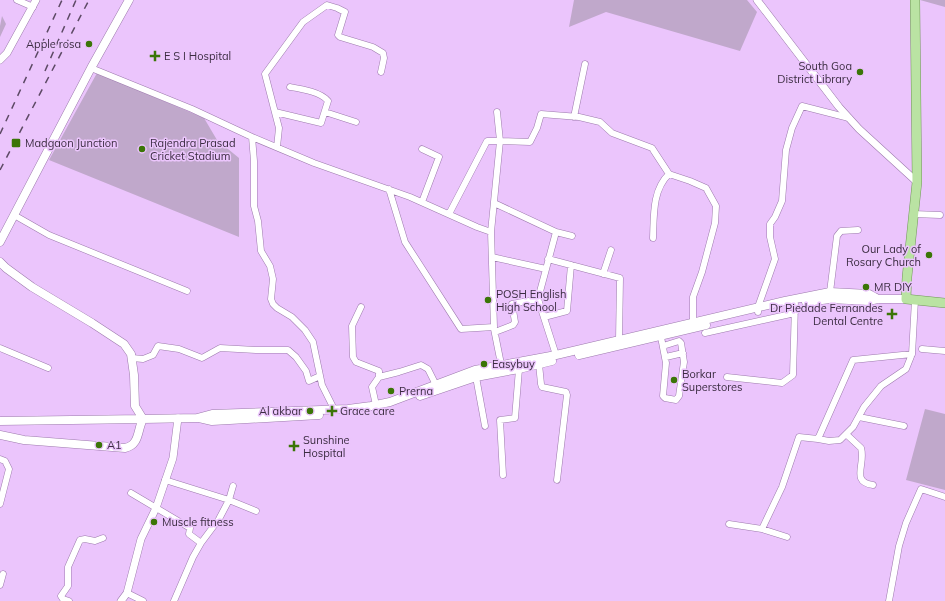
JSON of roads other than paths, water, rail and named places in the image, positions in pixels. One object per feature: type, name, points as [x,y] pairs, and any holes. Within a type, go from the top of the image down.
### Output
[{"type":"main road","points":[[92,68],[124,0]]},
{"type":"main road","points":[[0,242],[129,0]]},
{"type":"main road","points":[[911,300],[907,276],[917,182],[915,0]]},
{"type":"main road","points":[[0,262],[32,287],[124,344],[132,358],[135,406],[144,419]]},
{"type":"main road","points":[[295,414],[377,411],[501,368],[619,340],[661,333],[679,332],[785,301],[830,292],[869,294],[878,299]]},
{"type":"main road","points":[[0,421],[196,418],[212,421],[348,409],[390,402],[475,370],[501,368],[519,369],[661,333],[693,323],[758,309],[830,299],[868,301],[878,299],[911,300],[945,303]]},
{"type":"main road","points":[[0,435],[24,440],[125,448],[134,444],[144,419]]},
{"type":"street","points":[[17,0],[33,7]]},
{"type":"street","points":[[0,60],[7,53],[36,0]]},
{"type":"street","points":[[757,0],[839,107],[859,129],[917,182]]},
{"type":"street","points":[[277,147],[279,128],[265,74],[303,22],[327,5],[345,12],[338,35],[340,37],[373,47],[383,53],[384,58],[381,72]]},
{"type":"street","points":[[574,117],[585,64]]},
{"type":"street","points":[[92,68],[192,109],[252,137],[314,163],[389,189],[491,232]]},
{"type":"street","points":[[275,112],[321,123],[328,101],[325,97],[290,87]]},
{"type":"street","points":[[758,309],[775,259],[770,237],[770,224],[782,201],[786,150],[792,128],[802,106],[849,118]]},
{"type":"street","points":[[325,112],[356,122]]},
{"type":"street","points":[[497,112],[500,141],[491,232],[494,330],[501,368]]},
{"type":"street","points":[[449,214],[487,141],[530,142],[537,128],[541,114],[574,117],[600,122],[612,133],[652,148],[669,174],[706,188],[716,206],[715,223],[702,272],[693,297],[693,323]]},
{"type":"street","points":[[252,137],[254,161],[254,206],[258,221],[261,251],[270,266],[273,280],[271,299],[277,308],[292,317],[305,330],[313,342],[325,394],[334,410]]},
{"type":"street","points":[[422,149],[439,157],[422,202]]},
{"type":"street","points":[[653,238],[656,199],[665,178],[669,174]]},
{"type":"street","points":[[389,189],[405,242],[461,329],[494,330],[513,325],[515,322],[512,304],[538,299]]},
{"type":"street","points":[[494,203],[556,232],[572,236]]},
{"type":"street","points":[[913,214],[940,215]]},
{"type":"street","points":[[14,215],[49,235],[187,291]]},
{"type":"street","points":[[830,292],[838,236],[841,231],[858,230]]},
{"type":"street","points":[[556,232],[538,299],[556,355]]},
{"type":"street","points":[[603,274],[611,250]]},
{"type":"street","points":[[492,257],[546,269]]},
{"type":"street","points":[[548,259],[620,278],[619,340]]},
{"type":"street","points":[[544,317],[567,311],[571,265]]},
{"type":"street","points":[[762,529],[782,487],[799,437],[818,438],[829,441],[840,440],[853,427],[881,386],[906,369],[912,354],[911,300]]},
{"type":"street","points":[[727,377],[782,383],[793,375],[795,304]]},
{"type":"street","points":[[361,307],[352,326],[353,356],[356,362],[379,371],[379,377],[372,387],[376,405]]},
{"type":"street","points":[[705,333],[794,313]]},
{"type":"street","points":[[661,333],[666,357],[663,396],[676,400],[679,396],[684,362],[679,332]]},
{"type":"street","points":[[663,346],[680,341]]},
{"type":"street","points":[[132,358],[144,359],[153,355],[158,346],[179,349],[202,358],[220,348],[288,350],[296,357],[306,371],[309,381],[320,376]]},
{"type":"street","points":[[0,348],[48,368]]},
{"type":"street","points":[[922,349],[945,351]]},
{"type":"street","points":[[666,357],[683,353]]},
{"type":"street","points":[[818,438],[854,360],[912,354]]},
{"type":"street","points":[[539,364],[542,387],[562,390],[566,392],[567,395],[557,480]]},
{"type":"street","points":[[379,377],[421,365],[428,369],[436,385]]},
{"type":"street","points":[[503,475],[500,420],[515,418],[519,369]]},
{"type":"street","points":[[476,376],[485,426]]},
{"type":"street","points":[[859,417],[904,426]]},
{"type":"street","points":[[122,601],[127,593],[141,539],[156,508],[173,458],[178,418]]},
{"type":"street","points":[[846,434],[861,448],[863,453],[860,473],[861,480],[867,484],[873,485]]},
{"type":"street","points":[[0,459],[5,461],[9,469],[0,504]]},
{"type":"street","points":[[165,480],[229,500],[256,511]]},
{"type":"street","points":[[174,601],[193,557],[201,543],[219,519],[229,500],[232,486]]},
{"type":"street","points":[[889,601],[906,523],[921,489],[945,497]]},
{"type":"street","points":[[131,493],[190,528],[189,534],[201,543]]},
{"type":"street","points":[[729,524],[762,529],[787,537]]},
{"type":"street","points":[[69,601],[63,599],[61,596],[68,586],[68,567],[80,540],[95,540],[103,538]]},
{"type":"street","points":[[0,584],[3,574]]},
{"type":"street","points":[[127,593],[143,601]]},
{"type":"railway","points":[[0,134],[62,0]]},
{"type":"railway","points":[[45,71],[76,0]]},
{"type":"railway","points":[[0,170],[89,0]]},
{"type":"place","name":"Apple rosa","points":[[89,44]]},
{"type":"place","name":"E S I Hospital","points":[[155,56]]},
{"type":"place","name":"South Goa District Library","points":[[860,72]]},
{"type":"place","name":"Madgaon Junction","points":[[16,143]]},
{"type":"place","name":"Rajendra Prasad Cricket Stadium","points":[[142,149]]},
{"type":"place","name":"Our Lady of Rosary Church","points":[[929,255]]},
{"type":"place","name":"MR DIY","points":[[866,287]]},
{"type":"place","name":"POSH English High School","points":[[488,300]]},
{"type":"place","name":"Dr Piedade Fernandes Dental Centre","points":[[892,314]]},
{"type":"place","name":"Easybuy","points":[[484,364]]},
{"type":"place","name":"Borkar Superstores","points":[[674,380]]},
{"type":"place","name":"Prerna","points":[[391,391]]},
{"type":"place","name":"Al akbar","points":[[310,411]]},
{"type":"place","name":"Grace care","points":[[332,411]]},
{"type":"place","name":"A1","points":[[99,445]]},
{"type":"place","name":"Sunshine Hospital","points":[[294,446]]},
{"type":"place","name":"Muscle fitness","points":[[154,522]]}]
